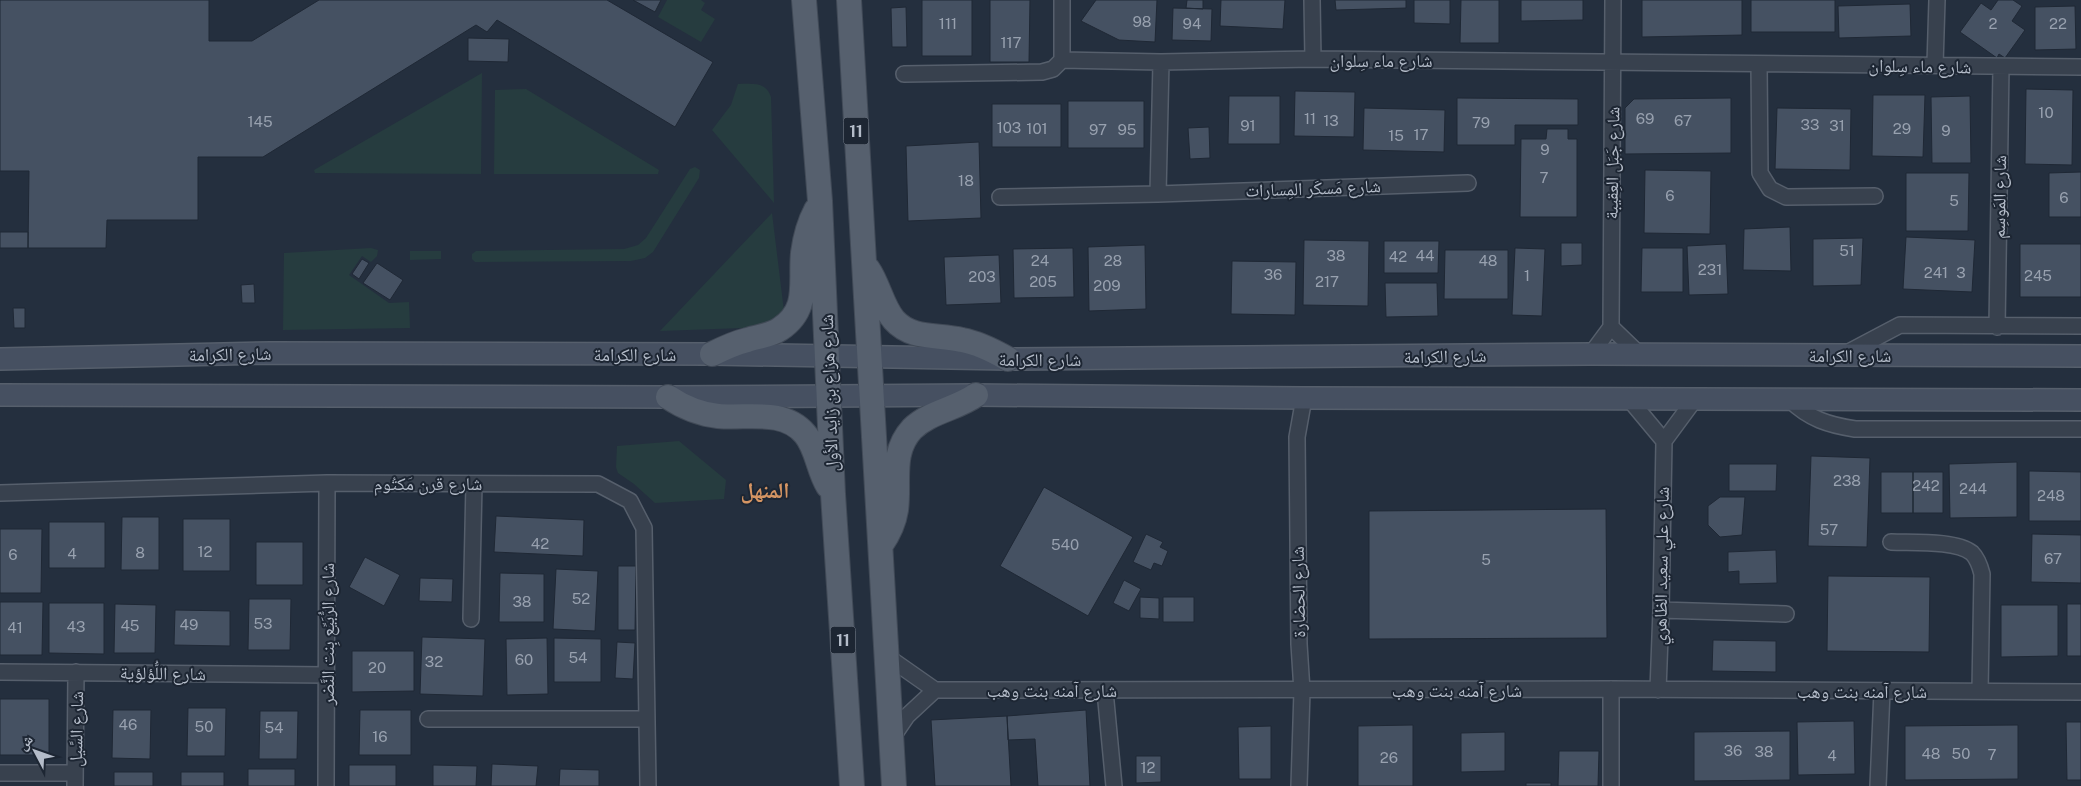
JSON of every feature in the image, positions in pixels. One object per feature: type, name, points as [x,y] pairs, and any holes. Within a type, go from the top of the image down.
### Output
[{"type":"main road","name":"شارع هزاع بن زايد الأول","points":[[804,0],[820,201],[834,494],[852,786]]},
{"type":"main road","name":"11","points":[[849,0],[894,786]]},
{"type":"main road","points":[[712,354],[736,343],[771,334],[793,317],[798,309],[804,290],[802,267],[805,240],[820,201]]},
{"type":"main road","points":[[864,262],[876,281],[889,314],[904,329],[919,335],[968,342],[986,348],[1008,360]]},
{"type":"main road","name":"شارع الكرامة","points":[[0,359],[270,353],[712,354],[1008,360],[1591,354],[2081,356]]},
{"type":"main road","name":"شارع الكرامة","points":[[0,395],[976,395],[1304,398],[2081,400]]},
{"type":"main road","points":[[880,546],[894,520],[896,462],[907,436],[920,422],[958,406],[976,395]]},
{"type":"main road","points":[[668,396],[687,408],[708,415],[775,418],[792,423],[800,429],[809,441],[822,476],[834,494]]},
{"type":"street","points":[[904,74],[1042,72],[1053,69],[1062,60],[1062,0]]},
{"type":"street","points":[[1312,0],[1313,59]]},
{"type":"street","name":"شارع جَبَل العِقيبة","points":[[1611,327],[1612,0]]},
{"type":"street","points":[[1935,66],[1938,0]]},
{"type":"street","name":"شارع ماء سِلوان","points":[[1062,60],[1162,62],[1313,59],[2081,68]]},
{"type":"street","points":[[1158,194],[1162,62]]},
{"type":"street","points":[[1759,65],[1760,173],[1770,189],[1786,197],[1875,196]]},
{"type":"street","name":"شارع المَوسِم","points":[[1997,326],[2001,67]]},
{"type":"street","name":"شارع مَسكَر المِسارات","points":[[1000,197],[1158,194],[1468,183]]},
{"type":"street","points":[[1844,355],[1900,325],[2081,326]]},
{"type":"street","points":[[1591,354],[1611,327],[1639,354]]},
{"type":"street","name":"شارع الحضارة","points":[[1299,786],[1302,691],[1299,644],[1297,437],[1304,398]]},
{"type":"street","points":[[1629,399],[1664,441],[1695,399]]},
{"type":"street","points":[[1790,400],[1800,410],[1814,419],[1830,425],[1855,429],[2081,429]]},
{"type":"street","name":"شارع علي سعيد الظاهري","points":[[1658,690],[1664,441]]},
{"type":"street","name":"شارع قرن مَكتُوم","points":[[0,493],[327,483],[598,484],[630,501],[644,528],[648,786]]},
{"type":"street","name":"شارع الرُّبَيِّع بِنت النَّضر","points":[[326,786],[327,483]]},
{"type":"street","points":[[471,619],[474,484]]},
{"type":"street","points":[[1891,542],[1954,545],[1973,554],[1979,563],[1982,574],[1980,692]]},
{"type":"street","points":[[1661,610],[1786,614]]},
{"type":"street","points":[[886,655],[935,690],[907,716],[891,739]]},
{"type":"street","name":"شارع اللُّؤلؤية","points":[[0,672],[326,675]]},
{"type":"street","name":"شارع السَّيل","points":[[75,780],[76,672]]},
{"type":"street","points":[[1611,689],[1611,786]]},
{"type":"street","name":"شارع آمنه بنت وهب","points":[[935,690],[1302,691],[1611,689],[2081,692]]},
{"type":"street","points":[[1105,690],[1114,786]]},
{"type":"street","points":[[1878,786],[1882,691]]},
{"type":"street","points":[[428,719],[646,719]]},
{"type":"street","points":[[0,773],[75,780]]},
{"type":"green space","points":[[667,0],[701,0],[705,3],[701,10],[715,19],[701,42],[658,17]]},
{"type":"green space","points":[[482,73],[481,174],[315,173],[314,170]]},
{"type":"green space","points":[[738,84],[758,84],[766,88],[771,97],[774,203],[712,130],[731,105]]},
{"type":"green space","points":[[526,89],[659,170],[658,174],[494,174],[495,90]]},
{"type":"green space","points":[[695,167],[700,170],[699,178],[653,252],[645,258],[631,261],[475,262],[472,259],[472,254],[476,251],[624,249],[638,245],[646,238],[690,169]]},
{"type":"green space","points":[[772,213],[784,311],[770,327],[660,331]]},
{"type":"green space","points":[[371,248],[378,250],[377,256],[371,262],[362,256],[349,275],[389,303],[409,302],[410,328],[283,330],[284,253]]},
{"type":"green space","points":[[410,251],[441,251],[441,259],[410,260]]},
{"type":"green space","points":[[679,441],[726,480],[724,499],[655,503],[634,484],[618,473],[616,467],[617,446]]},
{"type":"building","points":[[0,0],[209,0],[209,41],[252,41],[319,0],[607,0],[713,62],[675,127],[497,20],[487,32],[476,25],[263,157],[198,157],[198,220],[107,220],[106,248],[28,248],[29,171],[0,171]]},
{"type":"building","points":[[633,0],[661,0],[655,12]]},
{"type":"building","points":[[922,0],[972,0],[972,56],[922,56]]},
{"type":"building","points":[[990,0],[1030,0],[1029,62],[990,62]]},
{"type":"building","points":[[1096,0],[1157,0],[1155,42],[1119,40],[1081,21]]},
{"type":"building","points":[[1187,0],[1203,0],[1203,9],[1186,8]]},
{"type":"building","points":[[1221,0],[1285,0],[1283,29],[1220,26]]},
{"type":"building","points":[[1335,0],[1406,0],[1406,8],[1336,10]]},
{"type":"building","points":[[1414,0],[1450,0],[1450,24],[1414,23]]},
{"type":"building","points":[[1461,0],[1499,0],[1499,43],[1460,43]]},
{"type":"building","points":[[1521,0],[1583,0],[1583,20],[1521,21]]},
{"type":"building","points":[[1642,0],[1742,0],[1742,35],[1642,37]]},
{"type":"building","points":[[1751,0],[1835,0],[1835,32],[1751,32]]},
{"type":"building","points":[[1998,0],[2013,0],[2022,6],[2012,21],[2025,30],[2005,58],[1999,54],[1997,58],[1960,32],[1981,3],[1991,10]]},
{"type":"building","points":[[1910,4],[1911,36],[1839,38],[1838,6]]},
{"type":"building","points":[[2075,6],[2076,49],[2035,50],[2035,7]]},
{"type":"building","points":[[906,7],[907,47],[892,47],[891,8]]},
{"type":"building","points":[[1173,8],[1212,9],[1211,41],[1172,40]]},
{"type":"building","points":[[468,38],[509,39],[508,62],[468,61]]},
{"type":"building","points":[[2026,89],[2073,90],[2072,165],[2025,164]]},
{"type":"building","points":[[1295,91],[1355,92],[1354,137],[1294,136]]},
{"type":"building","points":[[1873,95],[1925,95],[1923,157],[1872,156]]},
{"type":"building","points":[[1229,96],[1280,96],[1280,144],[1228,144]]},
{"type":"building","points":[[1970,96],[1971,163],[1932,163],[1931,97]]},
{"type":"building","points":[[1457,98],[1578,99],[1578,125],[1515,125],[1515,145],[1457,145]]},
{"type":"building","points":[[1731,98],[1731,153],[1625,154],[1625,108],[1634,99]]},
{"type":"building","points":[[1068,101],[1144,101],[1144,148],[1068,148]]},
{"type":"building","points":[[992,104],[1061,104],[1061,147],[992,147]]},
{"type":"building","points":[[1364,108],[1445,110],[1444,152],[1363,150]]},
{"type":"building","points":[[1777,108],[1851,109],[1850,170],[1775,169]]},
{"type":"building","points":[[1209,127],[1210,158],[1190,159],[1188,128]]},
{"type":"building","points":[[1547,129],[1568,129],[1568,139],[1577,139],[1577,217],[1520,217],[1521,139],[1546,139]]},
{"type":"building","points":[[979,142],[981,218],[908,221],[906,146]]},
{"type":"building","points":[[1645,170],[1711,171],[1710,234],[1644,233]]},
{"type":"building","points":[[2081,172],[2081,217],[2049,217],[2049,173]]},
{"type":"building","points":[[1906,173],[1969,173],[1968,231],[1906,231]]},
{"type":"building","points":[[1790,227],[1791,271],[1743,270],[1744,229]]},
{"type":"building","points":[[0,232],[28,232],[28,248],[0,248]]},
{"type":"building","points":[[1906,237],[1975,240],[1972,292],[1903,289]]},
{"type":"building","points":[[1863,238],[1861,285],[1813,286],[1813,239]]},
{"type":"building","points":[[1304,240],[1369,241],[1368,306],[1303,305]]},
{"type":"building","points":[[1384,241],[1439,241],[1438,273],[1384,273]]},
{"type":"building","points":[[1561,243],[1582,243],[1582,265],[1561,266]]},
{"type":"building","points":[[1726,244],[1728,294],[1689,295],[1687,246]]},
{"type":"building","points":[[2020,244],[2081,244],[2081,297],[2020,297]]},
{"type":"building","points":[[1145,245],[1146,309],[1089,311],[1088,247]]},
{"type":"building","points":[[1073,248],[1074,297],[1014,298],[1013,249]]},
{"type":"building","points":[[1515,248],[1545,249],[1542,316],[1512,315]]},
{"type":"building","points":[[1642,248],[1683,248],[1683,292],[1641,292]]},
{"type":"building","points":[[1445,250],[1508,250],[1508,299],[1444,299]]},
{"type":"building","points":[[999,255],[1001,303],[946,305],[944,257]]},
{"type":"building","points":[[362,259],[369,263],[359,279],[352,274]]},
{"type":"building","points":[[1232,261],[1296,262],[1295,315],[1231,314]]},
{"type":"building","points":[[377,263],[403,280],[390,300],[363,283]]},
{"type":"building","points":[[1385,283],[1437,283],[1438,316],[1386,317]]},
{"type":"building","points":[[254,284],[255,303],[242,303],[241,285]]},
{"type":"building","points":[[13,308],[25,308],[25,328],[14,328]]},
{"type":"building","points":[[1811,456],[1870,458],[1867,547],[1808,546]]},
{"type":"building","points":[[2017,462],[2017,517],[1950,518],[1949,464]]},
{"type":"building","points":[[1729,464],[1777,464],[1776,491],[1729,491]]},
{"type":"building","points":[[2029,471],[2081,472],[2081,521],[2029,521]]},
{"type":"building","points":[[1881,472],[1913,472],[1913,513],[1881,513]]},
{"type":"building","points":[[1913,472],[1943,472],[1943,513],[1913,513]]},
{"type":"building","points":[[1044,487],[1133,537],[1088,616],[1000,566]]},
{"type":"building","points":[[1720,497],[1745,497],[1742,535],[1720,537],[1708,525],[1708,506]]},
{"type":"building","points":[[1606,509],[1607,638],[1369,639],[1369,511]]},
{"type":"building","points":[[496,516],[584,520],[583,556],[494,552]]},
{"type":"building","points":[[122,517],[159,517],[159,570],[121,570]]},
{"type":"building","points":[[183,519],[230,519],[230,571],[183,571]]},
{"type":"building","points":[[49,522],[105,522],[105,568],[49,568]]},
{"type":"building","points":[[0,529],[42,529],[41,593],[0,593]]},
{"type":"building","points":[[1146,534],[1163,542],[1160,547],[1168,551],[1162,566],[1154,563],[1151,570],[1133,562]]},
{"type":"building","points":[[2032,534],[2081,535],[2081,583],[2031,582]]},
{"type":"building","points":[[256,542],[303,542],[303,585],[256,585]]},
{"type":"building","points":[[1776,550],[1777,583],[1739,584],[1739,571],[1728,572],[1728,552]]},
{"type":"building","points":[[365,557],[400,575],[384,606],[349,587]]},
{"type":"building","points":[[618,566],[636,566],[635,630],[618,630]]},
{"type":"building","points":[[556,569],[598,571],[595,631],[553,629]]},
{"type":"building","points":[[500,573],[544,574],[544,622],[499,622]]},
{"type":"building","points":[[1828,576],[1930,577],[1929,652],[1827,651]]},
{"type":"building","points":[[420,578],[453,579],[452,602],[419,601]]},
{"type":"building","points":[[1124,580],[1141,589],[1129,611],[1113,603]]},
{"type":"building","points":[[1140,597],[1159,598],[1159,619],[1140,618]]},
{"type":"building","points":[[1163,597],[1194,597],[1194,622],[1163,622]]},
{"type":"building","points":[[249,599],[291,599],[290,650],[248,650]]},
{"type":"building","points":[[0,602],[43,602],[42,655],[0,655]]},
{"type":"building","points":[[49,603],[104,603],[104,654],[49,653]]},
{"type":"building","points":[[115,604],[156,605],[155,653],[114,653]]},
{"type":"building","points":[[2067,604],[2081,604],[2081,656],[2067,656]]},
{"type":"building","points":[[2001,605],[2058,605],[2058,656],[2001,657]]},
{"type":"building","points":[[175,610],[230,611],[230,646],[174,645]]},
{"type":"building","points":[[422,637],[485,639],[483,696],[420,694]]},
{"type":"building","points":[[547,638],[548,694],[507,695],[506,639]]},
{"type":"building","points":[[554,638],[601,639],[601,682],[554,682]]},
{"type":"building","points":[[1713,640],[1776,641],[1776,672],[1712,671]]},
{"type":"building","points":[[617,642],[635,643],[633,679],[615,678]]},
{"type":"building","points":[[352,651],[414,651],[414,691],[352,692]]},
{"type":"building","points":[[0,699],[49,699],[49,755],[0,755]]},
{"type":"building","points":[[188,708],[226,708],[225,756],[187,756]]},
{"type":"building","points":[[113,710],[151,710],[150,759],[112,758]]},
{"type":"building","points":[[360,710],[411,710],[411,755],[359,755]]},
{"type":"building","points":[[1086,710],[1090,786],[1038,786],[1035,739],[1008,740],[1007,716]]},
{"type":"building","points":[[260,711],[298,711],[297,759],[259,759]]},
{"type":"building","points":[[1007,716],[1011,786],[935,786],[931,720]]},
{"type":"building","points":[[1854,721],[1855,774],[1798,775],[1797,722]]},
{"type":"building","points":[[2066,722],[2081,722],[2081,780],[2067,780]]},
{"type":"building","points":[[1413,725],[1413,786],[1358,786],[1358,726]]},
{"type":"building","points":[[2018,725],[2018,779],[1905,780],[1905,726]]},
{"type":"building","points":[[1271,726],[1271,779],[1239,779],[1238,727]]},
{"type":"building","points":[[1790,731],[1790,780],[1694,781],[1694,732]]},
{"type":"building","points":[[1505,732],[1505,771],[1461,772],[1461,733]]},
{"type":"building","points":[[1559,751],[1599,751],[1598,786],[1558,786]]},
{"type":"building","points":[[1136,756],[1161,756],[1161,782],[1136,783]]},
{"type":"building","points":[[492,764],[538,766],[536,786],[491,786]]},
{"type":"building","points":[[349,765],[396,765],[396,786],[349,786]]},
{"type":"building","points":[[433,765],[477,766],[476,786],[433,786]]},
{"type":"building","points":[[248,769],[295,769],[295,786],[248,786]]},
{"type":"building","points":[[560,769],[599,770],[599,786],[559,786]]},
{"type":"building","points":[[114,772],[153,772],[153,786],[114,786]]},
{"type":"building","points":[[181,772],[224,772],[224,786],[181,786]]},
{"type":"building","points":[[1526,783],[1551,783],[1551,786],[1526,786]]},
{"type":"district","name":"المنهل","points":[[765,490]]}]
